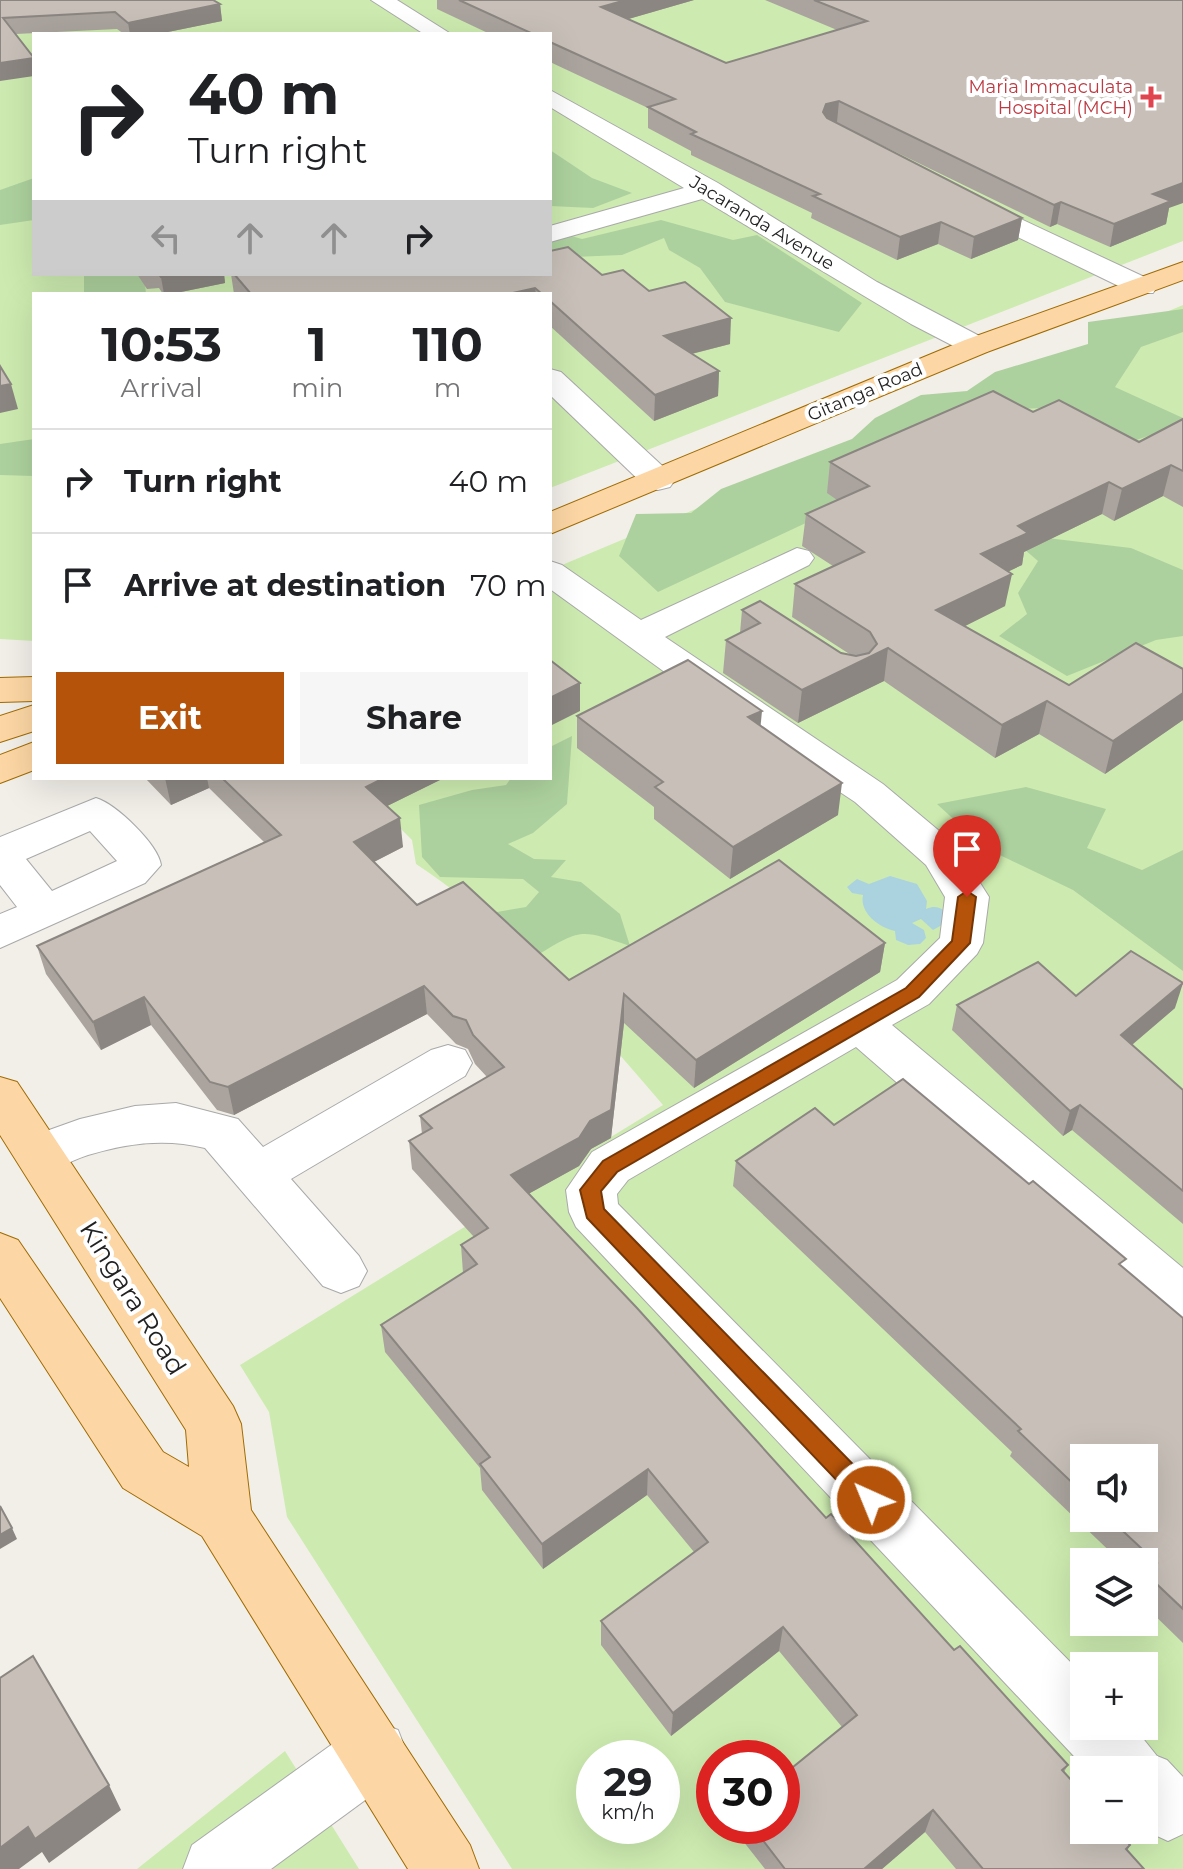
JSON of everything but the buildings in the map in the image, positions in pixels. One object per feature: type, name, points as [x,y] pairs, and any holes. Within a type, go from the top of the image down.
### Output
[{"type":"main road","name":"Gitanga Road","points":[[552,523],[976,346],[1183,270]]},
{"type":"main road","points":[[0,690],[32,689]]},
{"type":"main road","points":[[0,730],[32,718]]},
{"type":"main road","points":[[0,770],[32,756]]},
{"type":"main road","name":"Kingara Road","points":[[0,1095],[41,1153],[213,1424],[223,1517],[446,1869]]},
{"type":"main road","name":"Kingara Road","points":[[0,1255],[143,1470],[223,1517]]},
{"type":"street","points":[[382,0],[437,32]]},
{"type":"street","name":"Jacaranda Avenue","points":[[552,98],[709,189],[912,315],[976,346]]},
{"type":"street","points":[[552,233],[709,189]]},
{"type":"street","points":[[946,191],[1143,287]]},
{"type":"street","points":[[552,380],[658,480]]},
{"type":"street","points":[[552,418],[583,409]]},
{"type":"street","points":[[640,635],[797,558]]},
{"type":"street","points":[[552,573],[738,707],[869,793],[941,855],[967,897],[961,943],[913,992],[610,1166],[591,1190],[594,1212],[1070,1706]]},
{"type":"street","points":[[726,593],[763,618]]},
{"type":"street","points":[[0,932],[45,912]]},
{"type":"street","points":[[859,1023],[1183,1299]]},
{"type":"street","points":[[257,1175],[448,1063]]},
{"type":"street","points":[[41,1153],[80,1138],[135,1125],[176,1122],[221,1133],[341,1271]]},
{"type":"street","points":[[1103,1740],[1118,1756]]},
{"type":"street","points":[[216,1869],[375,1753]]},
{"type":"green space","points":[[0,0],[1183,0],[1183,241],[552,487],[552,292],[32,292],[32,641],[0,639]]},
{"type":"green space","points":[[552,151],[592,178],[632,193],[593,208],[552,206]]},
{"type":"green space","points":[[32,179],[32,220],[0,225],[0,190]]},
{"type":"green space","points":[[661,220],[733,240],[757,235],[862,303],[839,332],[725,302],[700,268],[669,250],[664,238],[622,255],[552,258],[552,231],[582,239]]},
{"type":"green space","points":[[84,276],[144,276],[146,292],[84,292]]},
{"type":"green space","points":[[1183,305],[1183,1869],[512,1869],[287,1517],[269,1412],[240,1365],[663,1105],[577,1007],[517,945],[452,889],[416,864],[412,840],[352,780],[552,780],[552,569]]},
{"type":"green space","points":[[1183,309],[1183,332],[1141,347],[1115,387],[1183,418],[1183,424],[1122,445],[1074,407],[988,410],[903,469],[808,522],[658,592],[619,556],[636,514],[691,513],[721,489],[852,439],[875,418],[921,395],[967,391],[995,372],[1088,344],[1088,322]]},
{"type":"green space","points":[[32,439],[32,476],[0,475],[0,444]]},
{"type":"green space","points":[[1005,533],[1131,548],[1183,570],[1183,636],[1156,640],[1067,676],[999,636],[1027,614],[1018,593],[1038,561]]},
{"type":"green space","points":[[572,736],[567,804],[533,833],[508,844],[534,859],[566,860],[551,877],[581,882],[620,914],[630,946],[601,936],[582,934],[563,940],[536,956],[485,914],[526,907],[539,892],[523,879],[440,877],[422,857],[419,805],[472,790],[506,785],[510,780],[552,780],[552,746]]},
{"type":"green space","points":[[1026,787],[1106,809],[1087,848],[1142,870],[1183,850],[1183,971],[1073,890],[985,848],[937,804]]},
{"type":"green space","points":[[285,1751],[359,1869],[137,1869]]},
{"type":"water","points":[[890,876],[917,884],[927,901],[926,909],[941,908],[951,920],[933,930],[921,919],[912,923],[924,930],[926,938],[920,944],[908,945],[896,940],[895,931],[883,927],[867,914],[863,895],[852,893],[847,887],[857,879],[869,884]]},
{"type":"place","name":"Maria Immaculata Hospital (MCH)","points":[[1151,97]]},
{"type":"route","points":[[871,1500],[594,1212],[591,1190],[610,1166],[913,992],[961,943],[967,897]]}]
